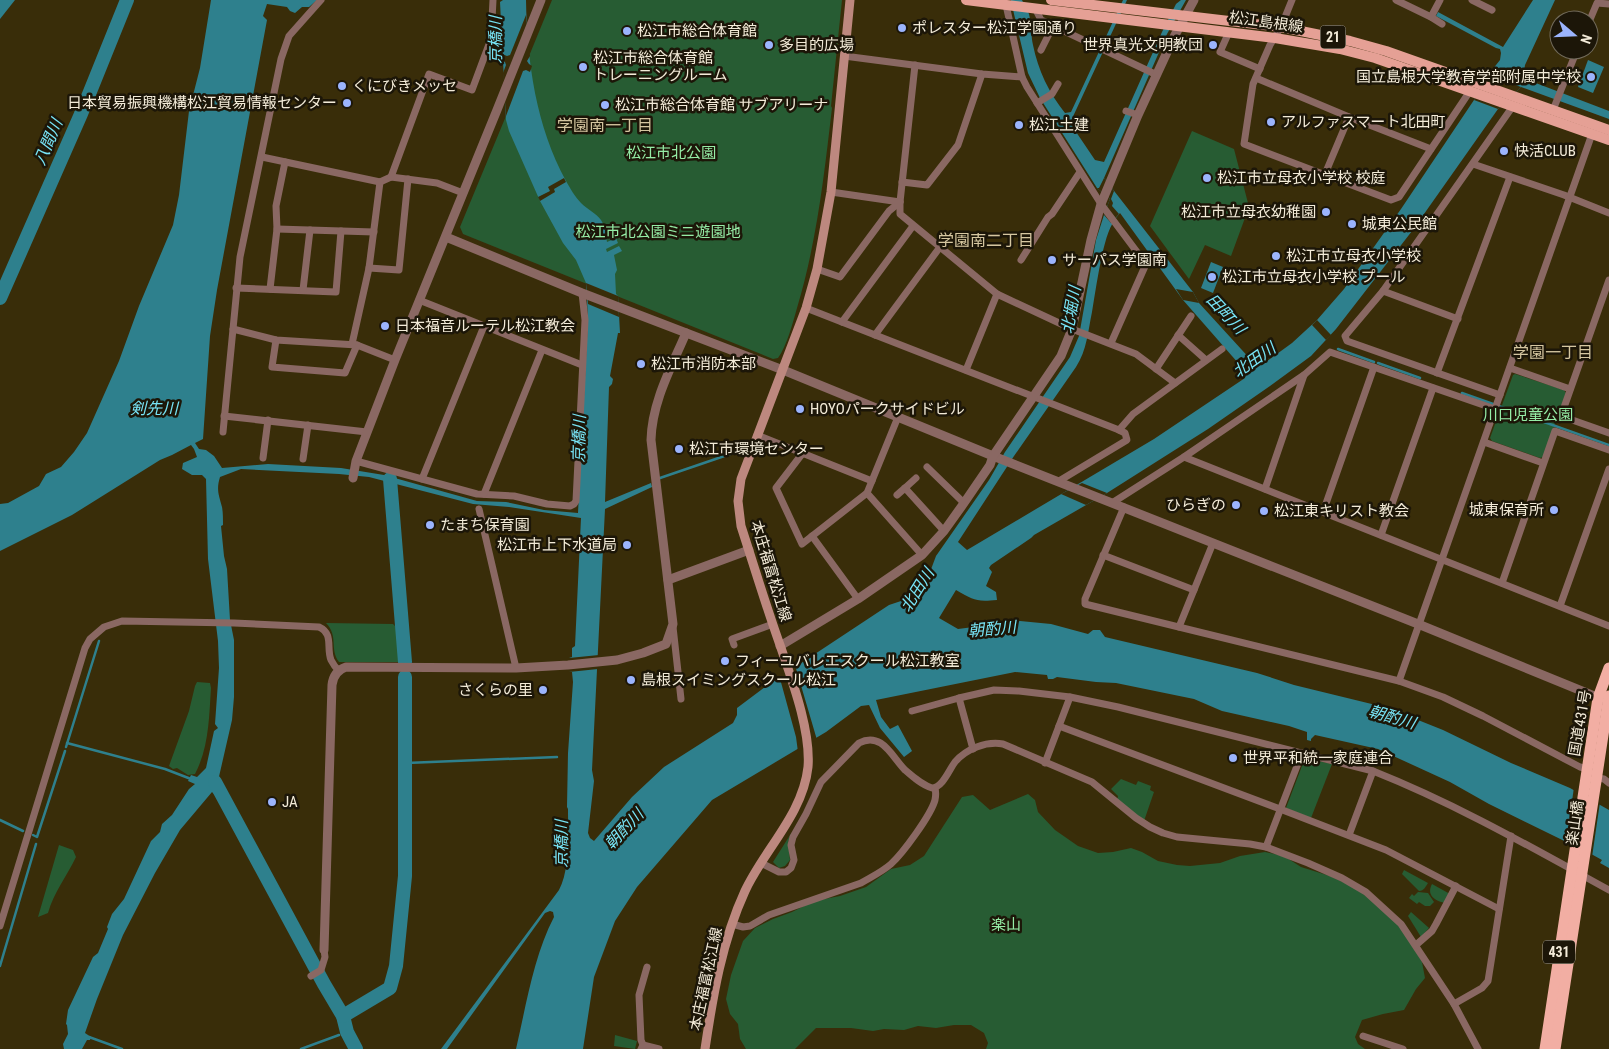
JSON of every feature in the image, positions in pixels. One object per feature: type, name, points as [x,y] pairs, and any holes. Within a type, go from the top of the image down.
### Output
[{"type":"highway","name":"国道431号","points":[[1592,784],[1606,699],[1609,668]]},
{"type":"highway","name":"国道431号","points":[[1592,784],[1588,769],[1606,699]]},
{"type":"highway","name":"楽山橋","points":[[1572,869],[1592,784]]},
{"type":"highway","name":"楽山橋","points":[[1582,875],[1592,784]]},
{"type":"highway","name":"431","points":[[1545,1049],[1572,869]]},
{"type":"highway","name":"431","points":[[1555,1049],[1582,875]]},
{"type":"main road","name":"本庄福富松江線","points":[[705,1049],[718,974],[732,924],[746,889],[800,796],[807,774],[808,753],[803,719],[741,526],[738,501],[741,479],[806,308],[817,269],[831,192],[850,0]]},
{"type":"main road","name":"松江島根線","points":[[966,0],[1164,24],[1178,20],[1281,27],[1350,41],[1386,51],[1475,89]]},
{"type":"main road","name":"松江島根線","points":[[1051,0],[1178,20],[1229,32],[1340,49],[1475,89],[1609,140]]},
{"type":"main road","name":"松江島根線","points":[[1511,102],[1555,105],[1609,130]]},
{"type":"street","points":[[223,432],[236,288],[246,226],[262,157],[281,59],[289,36],[322,0]]},
{"type":"street","points":[[391,177],[430,74],[472,90],[491,40],[493,0]]},
{"type":"street","points":[[353,478],[367,432],[395,360],[541,0]]},
{"type":"street","points":[[780,646],[858,599],[922,555],[944,531],[1037,397],[1075,330],[1091,240],[1136,115],[1178,20],[1194,0]]},
{"type":"street","points":[[1292,0],[1256,78],[1244,144],[1391,200],[1399,197],[1475,89]]},
{"type":"street","points":[[1396,0],[1442,24]]},
{"type":"street","points":[[1431,17],[1440,0]]},
{"type":"street","points":[[1472,0],[1492,10]]},
{"type":"street","points":[[1594,10],[1597,3],[1609,4]]},
{"type":"street","points":[[1008,5],[1022,77],[1039,101],[1080,172],[1146,264],[1111,343]]},
{"type":"street","points":[[1031,8],[1041,20],[1155,73]]},
{"type":"street","points":[[1041,50],[1053,26]]},
{"type":"street","points":[[1229,32],[1220,52],[1260,70]]},
{"type":"street","points":[[844,56],[982,74],[1022,77]]},
{"type":"street","points":[[1555,105],[1573,60]]},
{"type":"street","points":[[915,65],[900,214],[998,294],[1075,330],[1136,354],[1175,383]]},
{"type":"street","points":[[902,182],[927,185],[958,145],[982,74]]},
{"type":"street","points":[[1256,78],[1431,149]]},
{"type":"street","points":[[1039,101],[1052,94],[1058,84]]},
{"type":"street","points":[[1500,395],[1347,342],[1345,336],[1383,291],[1473,164],[1511,102]]},
{"type":"street","points":[[1126,111],[1136,115]]},
{"type":"street","points":[[1325,174],[1349,117]]},
{"type":"street","points":[[1399,681],[1592,134]]},
{"type":"street","points":[[262,157],[380,182],[391,177],[437,183],[463,193]]},
{"type":"street","points":[[270,289],[277,228],[276,206],[285,162]]},
{"type":"street","points":[[1473,164],[1609,213]]},
{"type":"street","points":[[1021,260],[1048,217],[1052,214],[1080,172]]},
{"type":"street","points":[[1437,373],[1510,176]]},
{"type":"street","points":[[369,268],[399,270],[408,179]]},
{"type":"street","points":[[276,340],[272,368],[345,372],[354,345],[369,268],[380,182]]},
{"type":"street","points":[[831,192],[900,202]]},
{"type":"street","points":[[817,269],[840,277],[888,211],[900,202]]},
{"type":"street","points":[[842,322],[913,226]]},
{"type":"street","points":[[277,228],[374,232]]},
{"type":"street","points":[[303,290],[310,230]]},
{"type":"street","points":[[236,288],[336,292],[342,231]]},
{"type":"street","points":[[446,237],[582,293],[783,370],[996,457],[1606,699]]},
{"type":"street","points":[[876,335],[940,247]]},
{"type":"street","points":[[1609,280],[1561,416],[1609,433]]},
{"type":"street","points":[[1383,291],[1458,319]]},
{"type":"street","points":[[356,463],[477,494],[514,496],[547,504],[570,506],[574,504],[576,501],[585,320],[582,293]]},
{"type":"street","points":[[966,370],[998,294]]},
{"type":"street","points":[[419,300],[582,365]]},
{"type":"street","points":[[806,308],[1125,433],[1127,440],[1061,482]]},
{"type":"street","points":[[1156,369],[1191,316]]},
{"type":"street","points":[[422,479],[484,326]]},
{"type":"street","points":[[233,329],[276,340],[354,345],[395,360]]},
{"type":"street","points":[[681,698],[650,440],[651,424],[656,405],[686,333]]},
{"type":"street","points":[[1178,335],[1206,360]]},
{"type":"street","points":[[1119,430],[1133,414],[1222,349]]},
{"type":"street","points":[[484,494],[542,350]]},
{"type":"street","points":[[1109,501],[1184,457],[1304,375],[1330,352],[1433,388],[1496,406]]},
{"type":"street","points":[[1323,512],[1374,367]]},
{"type":"street","points":[[1510,368],[1570,389]]},
{"type":"street","points":[[1265,489],[1304,375]]},
{"type":"street","points":[[1381,535],[1433,388]]},
{"type":"street","points":[[224,416],[367,432]]},
{"type":"street","points":[[802,454],[776,488],[802,544],[867,493],[898,417]]},
{"type":"street","points":[[263,458],[268,420]]},
{"type":"street","points":[[303,459],[308,425]]},
{"type":"street","points":[[1502,583],[1555,432],[1609,450]]},
{"type":"street","points":[[757,435],[872,481]]},
{"type":"street","points":[[1484,442],[1543,463]]},
{"type":"street","points":[[1184,457],[1609,626]]},
{"type":"street","points":[[927,467],[964,503]]},
{"type":"street","points":[[1560,606],[1609,468]]},
{"type":"street","points":[[897,495],[916,478]]},
{"type":"street","points":[[905,488],[944,531]]},
{"type":"street","points":[[867,493],[922,555]]},
{"type":"street","points":[[1124,507],[1084,599],[1085,604],[1399,681],[1443,697],[1580,767],[1588,769]]},
{"type":"street","points":[[479,509],[516,668]]},
{"type":"street","points":[[812,536],[858,599]]},
{"type":"street","points":[[1179,627],[1212,543]]},
{"type":"street","points":[[668,580],[749,550]]},
{"type":"street","points":[[1103,555],[1194,590]]},
{"type":"street","points":[[0,926],[85,648],[90,639],[104,627],[122,621],[234,623],[322,628],[328,635],[331,660],[339,671]]},
{"type":"street","points":[[311,976],[322,970],[325,957],[332,685],[334,677],[339,671],[346,667],[516,668],[568,665],[628,658],[666,644],[673,624]]},
{"type":"street","points":[[734,645],[732,639],[773,624]]},
{"type":"street","points":[[912,711],[994,690],[1070,697],[1118,707],[1373,771],[1446,802],[1609,890]]},
{"type":"street","points":[[1045,763],[1070,697]]},
{"type":"street","points":[[959,698],[973,749]]},
{"type":"street","points":[[1060,726],[1396,854],[1499,909]]},
{"type":"street","points":[[761,863],[779,872],[786,872],[791,868],[794,860],[791,845],[793,836],[821,782],[864,740],[881,742],[905,770],[926,786],[935,788]]},
{"type":"street","points":[[732,924],[746,928],[769,915],[861,883],[879,873],[892,863],[909,844],[933,805],[936,795],[935,788],[959,758],[973,749],[987,744],[998,743],[1014,748],[1092,782],[1136,818],[1163,833],[1177,837],[1266,847],[1308,862],[1366,892],[1401,924],[1416,945],[1454,1004],[1478,1049]]},
{"type":"street","points":[[1266,847],[1302,753]]},
{"type":"street","points":[[1349,835],[1373,771]]},
{"type":"street","points":[[1592,784],[1604,779],[1609,783]]},
{"type":"street","points":[[1454,1004],[1486,984],[1511,836]]},
{"type":"street","points":[[1416,945],[1432,930],[1456,886]]},
{"type":"street","points":[[647,967],[639,995],[642,1047],[659,1049]]},
{"type":"street","points":[[1363,1036],[1403,1049]]},
{"type":"green space","name":"松江市北公園","points":[[552,0],[842,0],[832,108],[815,233],[794,320],[787,341],[778,358],[773,359],[463,234],[460,227],[529,64],[527,61]]},
{"type":"green space","name":"松江市立母衣小学校 校庭","points":[[1192,131],[1234,149],[1249,207],[1231,256],[1205,245],[1189,279],[1150,226]]},
{"type":"green space","name":"川口児童公園","points":[[1515,374],[1564,390],[1566,393],[1543,457],[1540,458],[1492,441],[1490,438]]},
{"type":"green space","points":[[326,623],[393,624],[401,632],[401,662],[339,662],[336,657],[332,633]]},
{"type":"green space","points":[[197,682],[210,683],[209,721],[206,743],[200,764],[195,774],[188,775],[177,768],[173,769],[169,766],[189,711]]},
{"type":"green space","points":[[1305,758],[1332,764],[1311,818],[1286,808]]},
{"type":"green space","points":[[1121,779],[1136,785],[1138,781],[1151,786],[1150,790],[1154,792],[1144,821],[1117,800],[1118,796],[1111,789]]},
{"type":"green space","name":"楽山","points":[[1028,794],[1035,800],[1038,812],[1055,830],[1078,846],[1098,853],[1131,848],[1158,861],[1190,866],[1220,863],[1240,856],[1265,852],[1284,856],[1301,867],[1330,876],[1362,891],[1395,921],[1422,962],[1425,978],[1404,1010],[1362,1020],[1355,1037],[1358,1044],[1365,1049],[986,1049],[988,1043],[984,1033],[971,1025],[954,1025],[936,1028],[918,1026],[904,1030],[884,1029],[873,1031],[851,1028],[816,1028],[795,1049],[746,1049],[740,1039],[738,1024],[730,1014],[726,999],[731,975],[743,941],[755,928],[814,901],[840,896],[866,887],[891,869],[910,865],[924,856],[962,797],[973,795],[990,810]]},
{"type":"green space","points":[[792,832],[788,842],[790,860],[785,866],[779,868],[773,862]]},
{"type":"green space","points":[[59,845],[73,850],[76,857],[57,891],[48,913],[38,917]]},
{"type":"green space","points":[[1404,870],[1428,883],[1425,888],[1419,891],[1402,874]]},
{"type":"green space","points":[[1432,884],[1450,894],[1445,903],[1432,897],[1430,888]]},
{"type":"green space","points":[[1418,892],[1428,893],[1434,902],[1430,906],[1425,906],[1419,902],[1417,904],[1409,898],[1412,894],[1414,896]]},
{"type":"green space","points":[[1411,912],[1429,928],[1421,937],[1408,916]]},
{"type":"green space","points":[[615,1035],[637,1041],[635,1049],[614,1046]]},
{"type":"water","points":[[0,0],[15,0],[0,19]]},
{"type":"water","points":[[211,0],[317,0],[309,7],[302,7],[295,13],[287,7],[267,4],[263,16],[267,20],[210,336],[203,439],[195,443],[199,449],[206,450],[214,456],[222,468],[268,464],[341,468],[384,475],[477,501],[506,502],[544,510],[578,513],[588,319],[586,283],[576,260],[563,243],[540,201],[506,120],[500,2],[503,0],[526,0],[531,70],[540,116],[547,138],[566,181],[575,195],[581,203],[601,220],[607,242],[616,238],[618,243],[606,249],[607,252],[619,246],[622,251],[614,255],[617,270],[615,274],[620,333],[618,333],[610,376],[613,379],[612,384],[609,387],[605,502],[651,483],[652,487],[605,509],[592,770],[594,781],[588,833],[594,841],[632,797],[664,767],[733,723],[737,715],[737,708],[765,687],[889,605],[901,601],[915,602],[932,576],[930,572],[936,556],[989,480],[1005,452],[1070,357],[1079,336],[1096,240],[1110,199],[1097,188],[1040,98],[1028,73],[1011,0],[1022,0],[1028,12],[1033,45],[1041,72],[1049,89],[1065,113],[1071,112],[1123,0],[1127,0],[1070,123],[1095,160],[1104,162],[1176,4],[1181,0],[1186,0],[1167,34],[1104,178],[1193,292],[1199,303],[1252,361],[1260,365],[1292,343],[1317,320],[1344,289],[1401,209],[1474,100],[1488,75],[1500,60],[1500,49],[1436,16],[1438,12],[1503,47],[1533,0],[1555,0],[1525,65],[1523,78],[1609,111],[1609,119],[1521,87],[1498,109],[1412,231],[1336,329],[1311,356],[1208,429],[1107,493],[1034,535],[991,565],[989,568],[992,572],[986,586],[996,592],[997,600],[975,600],[956,590],[939,618],[958,629],[1020,621],[1051,624],[1088,634],[1093,630],[1100,630],[1105,637],[1257,673],[1294,685],[1388,708],[1443,730],[1511,763],[1570,788],[1609,810],[1609,868],[1600,863],[1602,860],[1593,855],[1489,804],[1450,782],[1378,749],[1315,735],[1311,741],[1307,740],[1307,732],[1289,726],[1222,711],[1194,699],[1116,683],[1057,677],[1048,679],[1047,675],[1015,672],[876,700],[881,717],[890,729],[898,725],[912,751],[904,757],[880,728],[869,705],[861,706],[826,732],[712,800],[637,887],[615,921],[594,977],[583,1049],[516,1049],[536,964],[554,917],[553,912],[550,911],[545,913],[447,1049],[441,1049],[563,882],[568,851],[568,753],[573,682],[572,672],[569,672],[569,658],[572,657],[572,648],[575,646],[581,518],[509,507],[473,504],[369,477],[241,469],[220,477],[218,485],[223,511],[223,525],[221,526],[227,569],[230,620],[234,640],[232,720],[218,781],[226,795],[221,800],[212,792],[180,830],[123,935],[85,1033],[91,1037],[90,1040],[87,1040],[82,1049],[64,1049],[63,1044],[68,1034],[66,1024],[68,1010],[93,957],[98,953],[112,914],[124,899],[151,841],[160,832],[162,824],[172,815],[189,789],[195,784],[188,781],[191,775],[197,777],[206,768],[214,731],[218,728],[215,724],[219,668],[218,641],[208,559],[206,479],[202,475],[192,475],[182,469],[183,463],[197,457],[191,445],[160,460],[72,515],[0,551],[0,504],[8,503],[39,486],[46,474],[61,467],[87,433],[119,361],[139,306],[173,225],[179,195],[189,111],[200,68]],"holes":[[[1120,213],[1183,300],[1246,372],[1245,378],[1154,439],[967,550],[958,542],[1014,456],[1080,361],[1087,340],[1105,243],[1111,227]]]},
{"type":"water","name":"国立島根大学教育学部附属中学校","points":[[1588,60],[1604,67],[1593,93],[1578,87]]},
{"type":"water","name":"松江市立母衣小学校 プール","points":[[1211,262],[1223,267],[1213,293],[1201,288]]},
{"type":"pier","points":[[526,15],[530,56],[527,61],[532,66],[530,72],[523,71],[506,116],[503,73],[506,65],[505,62],[500,60],[502,54],[510,55]]},
{"type":"pier","points":[[1488,75],[1521,87],[1498,109],[1474,100]]},
{"type":"pier","points":[[564,178],[566,182],[554,189],[555,192],[540,201],[538,197],[550,191],[548,187]]},
{"type":"pier","points":[[1104,178],[1114,191],[1111,199],[1112,206],[1119,214],[1111,223],[1104,215],[1110,199],[1097,188],[1099,188]]},
{"type":"pier","points":[[586,283],[618,296],[619,317],[588,304]]},
{"type":"pier","points":[[1176,289],[1193,292],[1199,303],[1183,300]]},
{"type":"pier","points":[[1317,320],[1331,335],[1326,340],[1312,325]]},
{"type":"pier","points":[[1082,483],[1107,493],[1086,505],[1061,494]]},
{"type":"pier","points":[[599,655],[598,669],[569,672],[569,658]]},
{"type":"pier","points":[[795,665],[817,740],[798,752],[796,737],[779,675]]},
{"type":"pier","points":[[1574,787],[1600,802],[1592,857],[1566,845]]},
{"type":"waterway","name":"八間川","points":[[0,298],[81,114],[127,0]]},
{"type":"waterway","points":[[1338,349],[1374,362]]},
{"type":"waterway","points":[[1378,363],[1420,378]]},
{"type":"waterway","points":[[1462,393],[1609,445]]},
{"type":"waterway","points":[[660,478],[742,450]]},
{"type":"waterway","points":[[390,479],[405,662]]},
{"type":"waterway","points":[[66,747],[99,641]]},
{"type":"waterway","points":[[343,1016],[390,988],[396,966],[405,876],[405,677]]},
{"type":"waterway","points":[[67,743],[165,769],[191,779]]},
{"type":"waterway","points":[[33,835],[37,837],[65,751]]},
{"type":"waterway","points":[[406,763],[557,757]]},
{"type":"waterway","points":[[215,782],[343,1016],[347,1032],[356,1049]]},
{"type":"waterway","points":[[0,820],[23,831]]},
{"type":"waterway","points":[[0,966],[36,844]]},
{"type":"waterway","points":[[343,1033],[347,1032]]},
{"type":"waterway","points":[[301,1049],[339,1035]]},
{"type":"waterway","points":[[89,1037],[122,1049]]},
{"type":"place","name":"ポレスター松江学園通り","points":[[902,28]]},
{"type":"place","name":"松江市総合体育館","points":[[627,31]]},
{"type":"place","name":"多目的広場","points":[[769,45]]},
{"type":"place","name":"世界真光文明教団","points":[[1213,45]]},
{"type":"place","name":"松江市総合体育館 トレーニングルーム","points":[[583,67]]},
{"type":"place","name":"国立島根大学教育学部附属中学校","points":[[1591,77]]},
{"type":"place","name":"くにびきメッセ","points":[[342,86]]},
{"type":"place","name":"日本貿易振興機構松江貿易情報センター","points":[[347,103]]},
{"type":"place","name":"松江市総合体育館 サブアリーナ","points":[[605,105]]},
{"type":"place","name":"アルファスマート北田町","points":[[1271,122]]},
{"type":"place","name":"松江土建","points":[[1019,125]]},
{"type":"place","name":"快活CLUB","points":[[1504,151]]},
{"type":"place","name":"松江市立母衣小学校 校庭","points":[[1207,178]]},
{"type":"place","name":"松江市立母衣幼稚園","points":[[1326,212]]},
{"type":"place","name":"城東公民館","points":[[1352,224]]},
{"type":"place","name":"松江市立母衣小学校","points":[[1276,256]]},
{"type":"place","name":"サーパス学園南","points":[[1052,260]]},
{"type":"place","name":"松江市立母衣小学校 プール","points":[[1212,277]]},
{"type":"place","name":"日本福音ルーテル松江教会","points":[[385,326]]},
{"type":"place","name":"松江市消防本部","points":[[641,364]]},
{"type":"place","name":"HOYOパークサイドビル","points":[[800,409]]},
{"type":"place","name":"松江市環境センター","points":[[679,449]]},
{"type":"place","name":"ひらぎの","points":[[1236,505]]},
{"type":"place","name":"城東保育所","points":[[1554,510]]},
{"type":"place","name":"松江東キリスト教会","points":[[1264,511]]},
{"type":"place","name":"たまち保育園","points":[[430,525]]},
{"type":"place","name":"松江市上下水道局","points":[[627,545]]},
{"type":"place","name":"フィーユバレエスクール松江教室","points":[[725,661]]},
{"type":"place","name":"島根スイミングスクール松江","points":[[631,680]]},
{"type":"place","name":"さくらの里","points":[[543,690]]},
{"type":"place","name":"世界平和統一家庭連合","points":[[1233,758]]},
{"type":"place","name":"JA","points":[[272,802]]},
{"type":"district","name":"学園南一丁目","points":[[605,125]]},
{"type":"district","name":"学園南二丁目","points":[[986,240]]},
{"type":"district","name":"学園一丁目","points":[[1553,352]]},
{"type":"water label","name":"京橋川","points":[[495,40]]},
{"type":"water label","name":"北堀川","points":[[1071,310]]},
{"type":"water label","name":"田町川","points":[[1226,314]]},
{"type":"water label","name":"北田川","points":[[1254,360]]},
{"type":"water label","name":"剣先川","points":[[154,408]]},
{"type":"water label","name":"京橋川","points":[[579,439]]},
{"type":"water label","name":"北田川","points":[[917,590]]},
{"type":"water label","name":"朝酌川","points":[[992,629]]},
{"type":"water label","name":"朝酌川","points":[[1392,717]]},
{"type":"water label","name":"朝酌川","points":[[624,829]]},
{"type":"water label","name":"京橋川","points":[[561,844]]},
{"type":"park label","name":"松江市北公園ミニ遊園地","points":[[658,232]]}]
